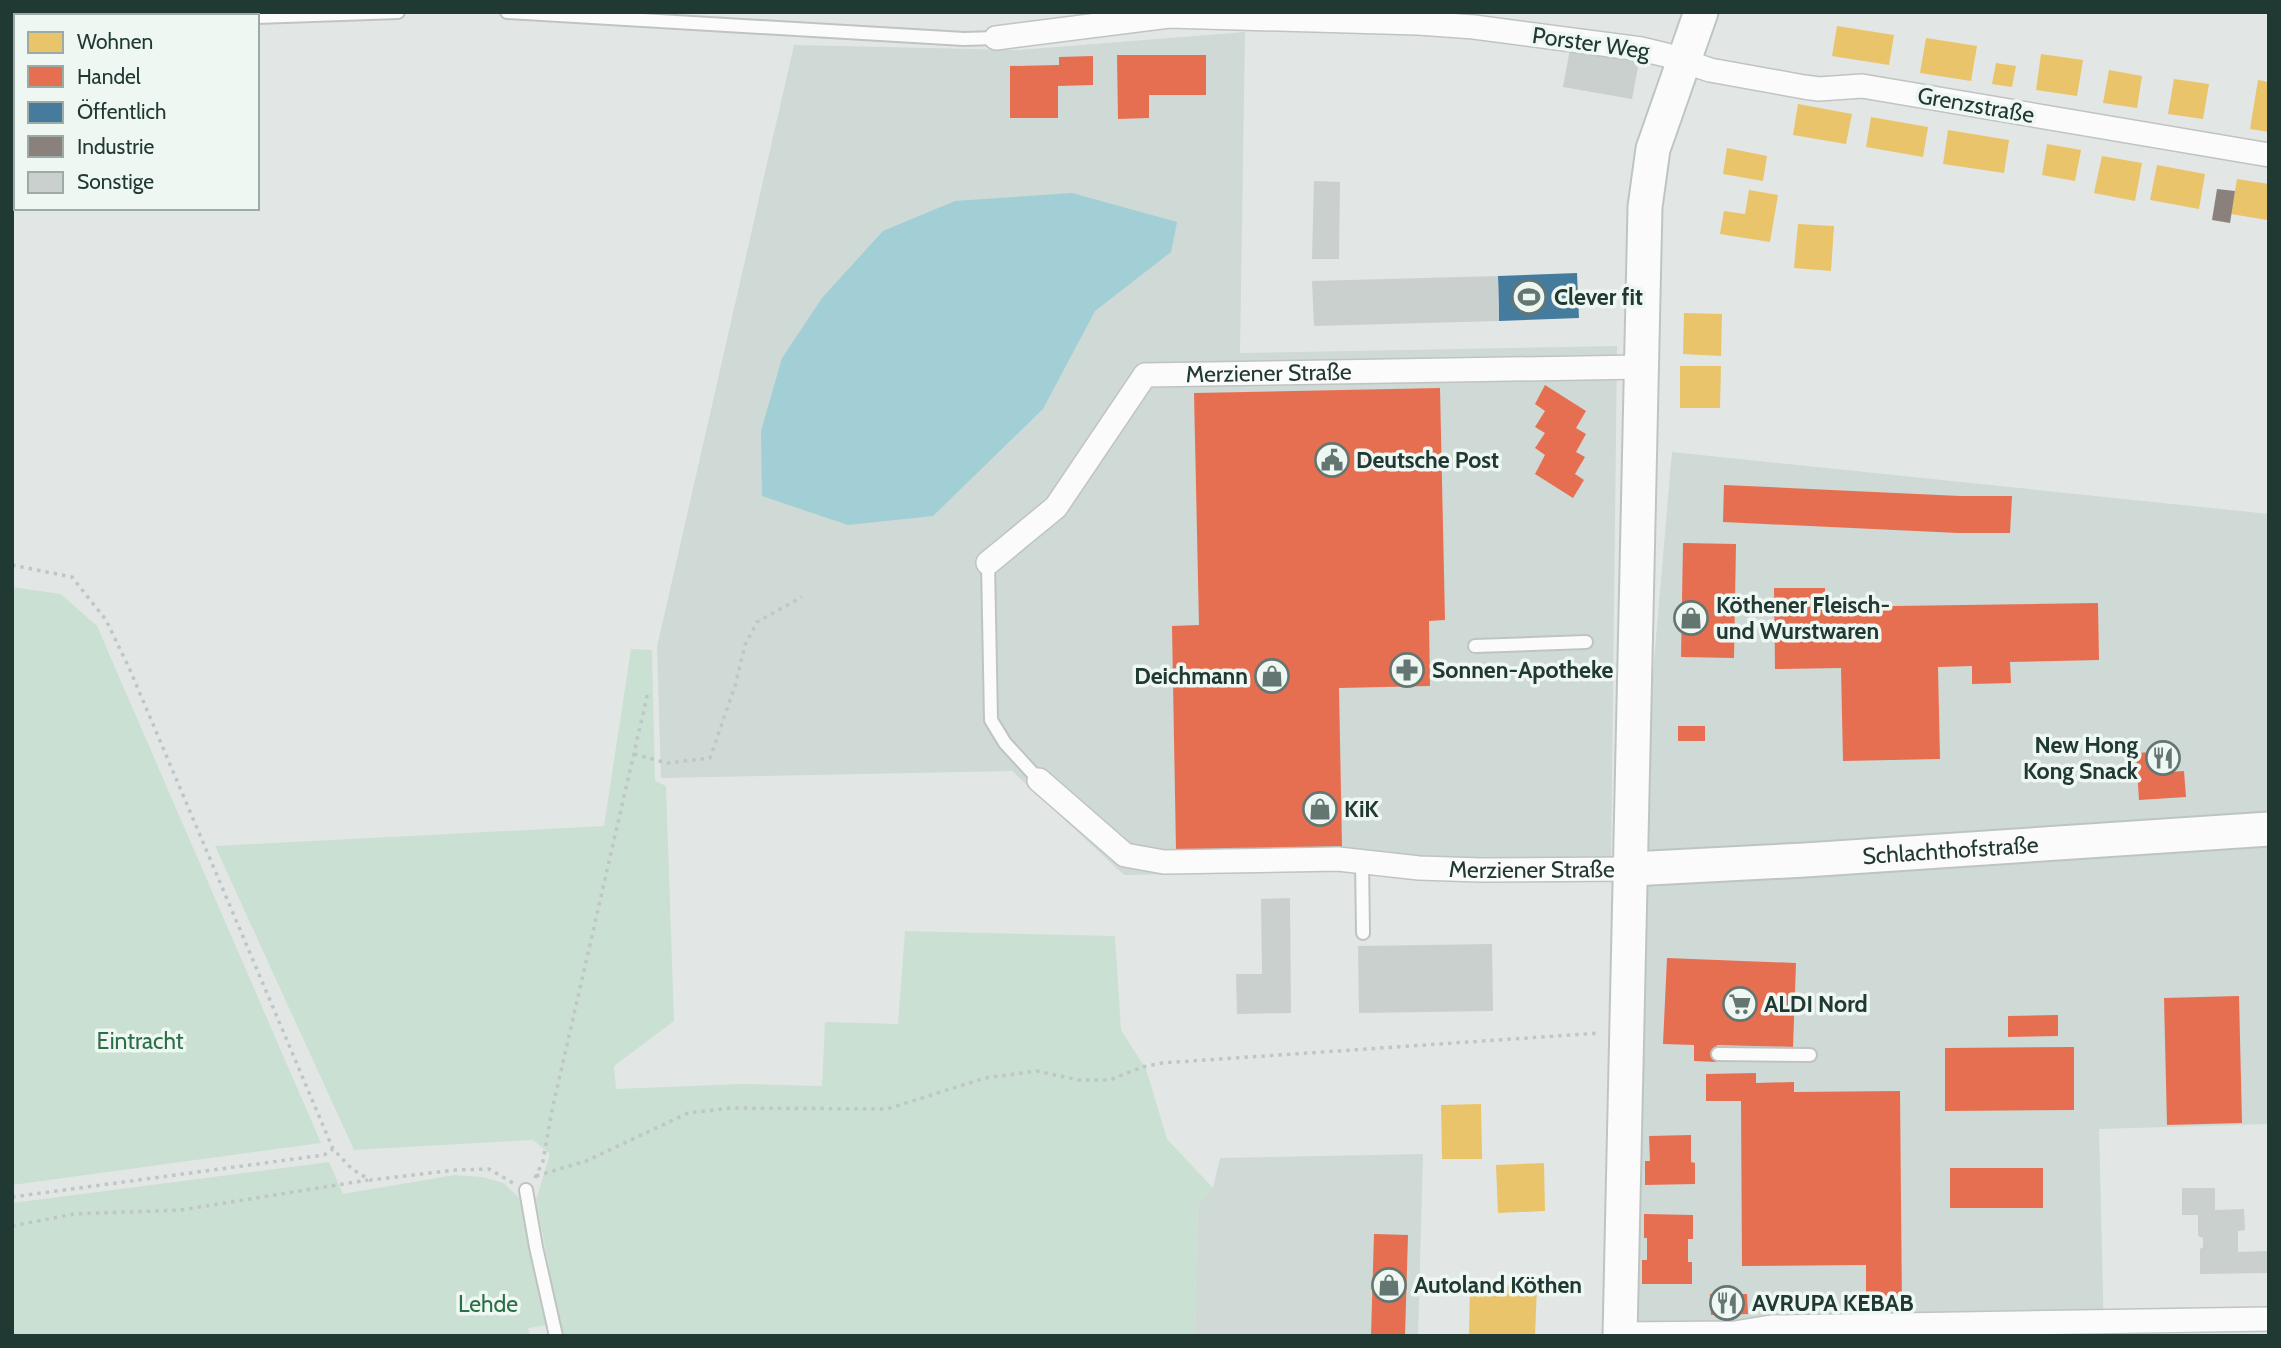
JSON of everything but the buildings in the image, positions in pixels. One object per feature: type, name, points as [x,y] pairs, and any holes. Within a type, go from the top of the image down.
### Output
[{"type":"main road","name":"Merziener Straße","points":[[1620,1335],[1645,207],[1649,168],[1659,128],[1701,12]]},
{"type":"main road","name":"Schlachthofstraße","points":[[1631,869],[2269,829]]},
{"type":"street","name":"Porster Weg","points":[[996,38],[1169,16],[1418,23],[1580,40],[1641,49],[1683,60]]},
{"type":"street","name":"Grenzstraße","points":[[1683,60],[1730,75],[1804,87],[1819,89],[1862,86],[2269,155]]},
{"type":"street","name":"Merziener Straße","points":[[988,563],[1056,507],[1145,374],[1641,367]]},
{"type":"street","name":"Merziener Straße","points":[[1039,780],[1125,855],[1164,862],[1338,859],[1419,868],[1631,869]]},
{"type":"street","points":[[1620,1335],[1735,1334],[1771,1327],[2269,1319]]},
{"type":"lane","points":[[259,17],[398,12]]},
{"type":"lane","points":[[507,12],[964,39],[996,38]]},
{"type":"lane","points":[[988,563],[991,720],[1005,743],[1039,780]]},
{"type":"lane","points":[[1475,646],[1586,642]]},
{"type":"lane","points":[[1362,861],[1363,933]]},
{"type":"lane","points":[[1718,1054],[1810,1055]]},
{"type":"lane","points":[[526,1190],[556,1336]]},
{"type":"path","points":[[12,565],[72,577],[106,620],[130,670],[333,1149],[352,1169],[370,1180]]},
{"type":"path","points":[[634,754],[667,763],[710,758],[735,686],[745,645],[757,622],[803,597]]},
{"type":"path","points":[[12,1226],[74,1214],[181,1210],[370,1180],[456,1170],[489,1169],[526,1190],[542,1161],[648,692]]},
{"type":"path","points":[[536,1176],[586,1161],[688,1114],[732,1108],[887,1109],[940,1094],[985,1077],[1037,1071],[1078,1080],[1110,1080],[1142,1067],[1162,1063],[1627,1032]]},
{"type":"path","points":[[12,1198],[324,1155],[333,1149]]},
{"type":"shaded area","points":[[1245,32],[1240,353],[1617,346],[1611,868],[1579,878],[1342,872],[1124,875],[1012,771],[661,778],[657,647],[794,45],[1019,50]]},
{"type":"shaded area","points":[[1672,452],[2269,514],[2269,1124],[2099,1129],[2104,1336],[1631,1336],[1634,892]]},
{"type":"shaded area","points":[[1423,1154],[1418,1336],[1194,1336],[1198,1204],[1213,1188],[1220,1158]]},
{"type":"green space","name":"Eintracht","points":[[12,587],[61,594],[97,626],[321,1143],[12,1185]]},
{"type":"green space","points":[[631,649],[652,650],[655,781],[666,786],[674,1021],[614,1066],[616,1089],[741,1084],[822,1086],[825,1022],[898,1024],[905,931],[1115,936],[1121,1030],[1146,1069],[1167,1139],[1213,1188],[1198,1204],[1194,1336],[562,1336],[536,1200],[550,1154],[533,1140],[354,1150],[215,846],[604,826]]},
{"type":"green space","name":"Lehde","points":[[329,1162],[343,1194],[454,1175],[482,1177],[504,1183],[522,1201],[547,1325],[528,1328],[530,1336],[12,1336],[12,1203]]},
{"type":"water","points":[[1072,193],[1177,222],[1171,252],[1095,311],[1043,409],[933,516],[848,525],[762,496],[761,431],[782,358],[822,298],[883,231],[955,201]]},
{"type":"place","name":"Clever fit","points":[[1529,297]]},
{"type":"place","name":"Deutsche Post","points":[[1332,460]]},
{"type":"place","name":"Köthener Fleisch- und Wurstwaren","points":[[1691,618]]},
{"type":"place","name":"Sonnen-Apotheke","points":[[1407,670]]},
{"type":"place","name":"Deichmann","points":[[1272,676]]},
{"type":"place","name":"New Hong Kong Snack","points":[[2163,758]]},
{"type":"place","name":"KiK","points":[[1320,809]]},
{"type":"place","name":"ALDI Nord","points":[[1740,1004]]},
{"type":"place","name":"Autoland Köthen","points":[[1389,1285]]},
{"type":"place","name":"AVRUPA KEBAB","points":[[1727,1303]]}]
